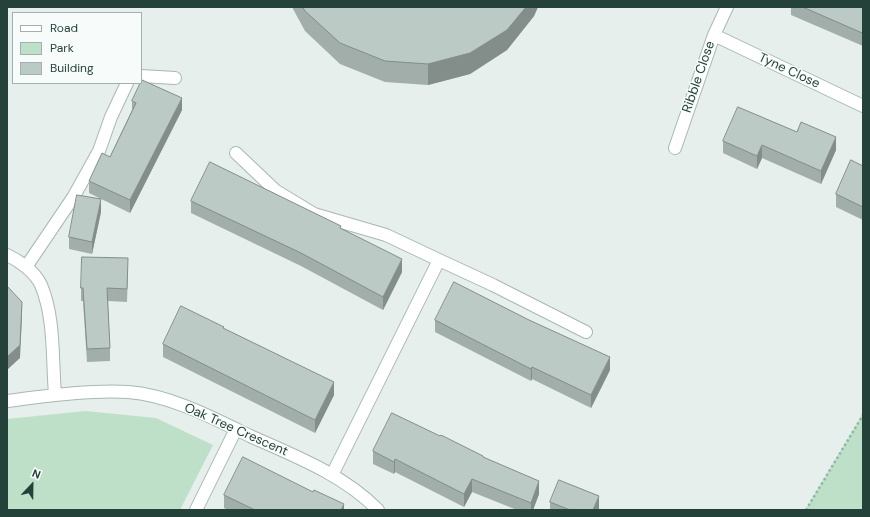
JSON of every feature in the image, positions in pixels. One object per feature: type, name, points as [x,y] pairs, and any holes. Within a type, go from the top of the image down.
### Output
[{"type":"street","name":"Ribble Close","points":[[675,148],[714,35],[727,7]]},
{"type":"street","name":"Tyne Close","points":[[714,35],[863,106]]},
{"type":"street","points":[[142,76],[176,78]]},
{"type":"street","points":[[26,267],[74,196],[99,151],[110,117],[126,84]]},
{"type":"street","points":[[236,153],[276,190],[314,214],[386,235],[493,285],[586,332]]},
{"type":"street","points":[[7,255],[26,267],[40,284],[49,311],[55,394]]},
{"type":"street","points":[[332,475],[439,260]]},
{"type":"street","name":"Oak Tree Crescent","points":[[7,401],[55,394],[129,392],[153,397],[195,410],[332,475],[367,498],[378,510]]},
{"type":"street","points":[[196,510],[236,429]]},
{"type":"path","points":[[806,510],[863,415]]},
{"type":"green space","points":[[85,411],[156,418],[213,445],[180,510],[7,510],[7,419]]},
{"type":"green space","points":[[863,413],[863,510],[805,510]]},
{"type":"building","points":[[303,7],[526,7],[507,30],[470,53],[428,64],[385,61],[340,43],[305,11]]},
{"type":"building","points":[[803,7],[863,7],[863,33]]},
{"type":"building","points":[[142,80],[182,98],[130,200],[89,181],[102,153],[110,157],[136,103],[132,101],[140,84],[142,84]]},
{"type":"building","points":[[738,107],[797,132],[801,122],[836,137],[821,171],[762,145],[757,156],[723,141]]},
{"type":"building","points":[[851,160],[863,166],[863,207],[836,194]]},
{"type":"building","points":[[210,162],[341,226],[340,228],[402,259],[383,297],[301,253],[191,201]]},
{"type":"building","points":[[77,195],[101,199],[92,242],[69,237]]},
{"type":"building","points":[[82,257],[128,258],[127,289],[107,288],[110,348],[87,349],[83,288],[81,288]]},
{"type":"building","points":[[454,282],[529,320],[610,357],[591,395],[532,367],[531,369],[435,320]]},
{"type":"building","points":[[7,286],[22,302],[20,345],[7,357]]},
{"type":"building","points":[[181,306],[334,382],[315,420],[163,344]]},
{"type":"building","points":[[392,413],[440,436],[441,435],[483,457],[539,481],[531,503],[472,479],[464,494],[395,459],[394,462],[373,451]]},
{"type":"building","points":[[243,457],[313,492],[314,490],[344,504],[341,510],[255,510],[224,495]]},
{"type":"building","points":[[559,480],[599,496],[593,510],[570,510],[550,502]]}]
